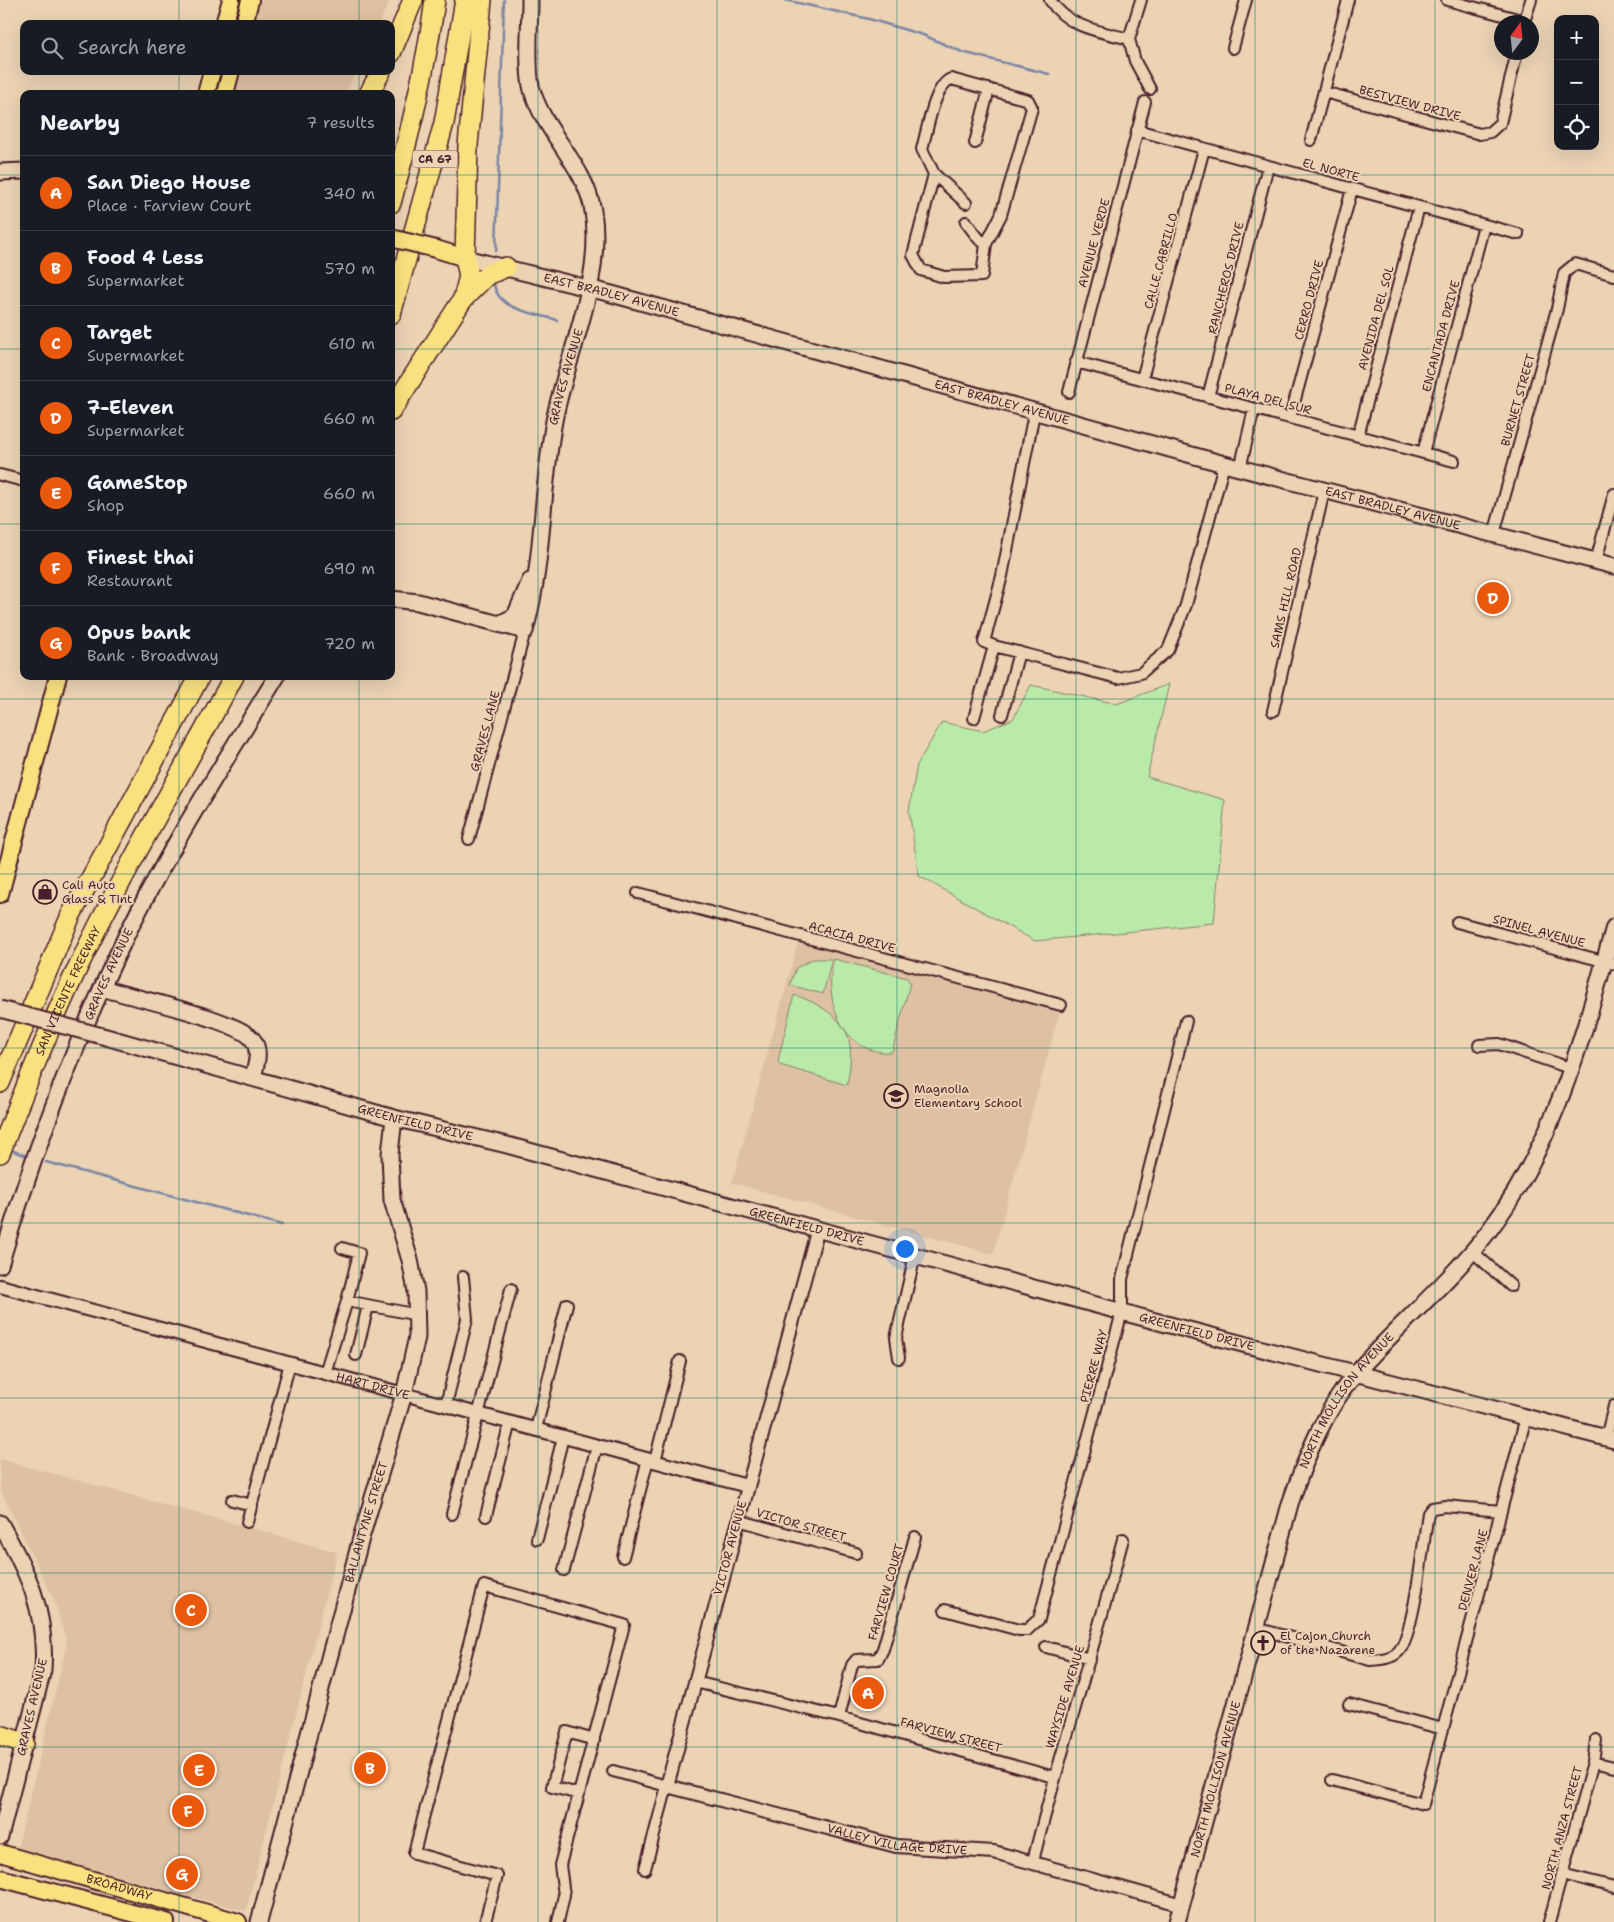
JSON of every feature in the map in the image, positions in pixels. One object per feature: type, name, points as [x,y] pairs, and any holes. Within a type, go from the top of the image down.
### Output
[{"type":"highway","points":[[395,43],[413,0]]},
{"type":"highway","name":"CA 67","points":[[395,188],[409,136],[430,39],[435,0]]},
{"type":"highway","name":"CA 67","points":[[395,300],[444,123],[465,0]]},
{"type":"highway","points":[[463,299],[469,276],[465,258],[468,145],[482,0]]},
{"type":"highway","points":[[371,90],[380,75]]},
{"type":"highway","points":[[395,405],[463,299],[487,275],[506,267]]},
{"type":"highway","points":[[0,1083],[71,915],[198,680]]},
{"type":"highway","name":"SAN VICENTE FREEWAY","points":[[0,1153],[25,1087],[78,966],[125,875],[232,680]]},
{"type":"highway","points":[[0,1735],[23,1748]]},
{"type":"highway","points":[[0,1746],[23,1748]]},
{"type":"main road","points":[[225,20],[230,0]]},
{"type":"main road","points":[[245,20],[250,0]]},
{"type":"main road","name":"GRAVES AVENUE","points":[[525,631],[538,577],[554,421],[589,288],[596,244],[593,211],[585,186],[532,90],[530,0]]},
{"type":"main road","points":[[207,90],[211,75]]},
{"type":"main road","points":[[226,90],[230,75]]},
{"type":"main road","points":[[0,172],[20,171]]},
{"type":"main road","name":"EAST BRADLEY AVENUE","points":[[395,239],[589,288],[1240,469],[1614,566]]},
{"type":"main road","points":[[498,624],[514,616],[530,581],[538,577]]},
{"type":"main road","points":[[395,599],[418,602],[525,631]]},
{"type":"main road","points":[[0,894],[57,680]]},
{"type":"main road","name":"GRAVES AVENUE","points":[[0,1265],[44,1127],[102,988],[164,864],[275,680]]},
{"type":"main road","name":"NORTH MOLLISON AVENUE","points":[[1177,1922],[1290,1504],[1306,1457],[1321,1426],[1356,1374],[1472,1251],[1521,1184],[1544,1138],[1609,962],[1614,928]]},
{"type":"main road","points":[[102,988],[215,1020],[246,1032],[253,1039],[257,1050],[253,1077]]},
{"type":"main road","name":"GREENFIELD DRIVE","points":[[0,1009],[253,1077],[394,1118],[507,1145],[1122,1312],[1610,1439]]},
{"type":"main road","name":"BALLANTYNE STREET","points":[[260,1922],[363,1531],[404,1394],[417,1337],[418,1315],[410,1260],[392,1200],[390,1154],[394,1118]]},
{"type":"main road","name":"GRAVES AVENUE","points":[[0,1523],[25,1567],[42,1620],[44,1648],[43,1670],[0,1837]]},
{"type":"main road","name":"BROADWAY","points":[[0,1853],[238,1922]]},
{"type":"main road","name":"BROADWAY","points":[[0,1878],[166,1922]]},
{"type":"street","points":[[1050,0],[1065,18],[1081,27],[1129,39]]},
{"type":"street","points":[[1141,0],[1129,39],[1135,61],[1150,88]]},
{"type":"street","points":[[1233,48],[1246,0]]},
{"type":"street","points":[[1311,140],[1348,0]]},
{"type":"street","points":[[1447,0],[1500,15]]},
{"type":"street","points":[[1527,15],[1531,0]]},
{"type":"street","name":"BESTVIEW DRIVE","points":[[1324,92],[1480,134],[1490,132],[1500,123],[1515,60]]},
{"type":"street","points":[[934,174],[913,255],[916,265],[921,270],[944,276],[982,276],[986,244],[998,221],[1032,108],[1028,100],[951,79],[944,81],[939,90],[922,149],[934,174],[966,203]]},
{"type":"street","points":[[974,143],[989,89]]},
{"type":"street","name":"AVENUE VERDE","points":[[1069,392],[1145,102]]},
{"type":"street","name":"EL NORTE","points":[[1137,130],[1518,234]]},
{"type":"street","name":"CALLE CABRILLO","points":[[1142,379],[1204,149]]},
{"type":"street","name":"RANCHEROS DRIVE","points":[[1208,397],[1268,166]]},
{"type":"street","name":"CERRO DRIVE","points":[[1290,418],[1352,189]]},
{"type":"street","name":"AVENIDA DEL SOL","points":[[1358,436],[1419,207]]},
{"type":"street","points":[[966,222],[979,239],[986,244]]},
{"type":"street","name":"ENCANTADA DRIVE","points":[[1423,453],[1484,225]]},
{"type":"street","name":"BURNET STREET","points":[[1494,534],[1556,314],[1564,273],[1574,264],[1614,275]]},
{"type":"street","name":"PLAYA DEL SUR","points":[[1076,362],[1454,461]]},
{"type":"street","points":[[1240,469],[1254,408]]},
{"type":"street","points":[[1034,413],[1002,576],[984,642],[994,646],[1118,678],[1141,673],[1168,650],[1186,605],[1224,464]]},
{"type":"street","points":[[0,475],[20,480]]},
{"type":"street","name":"SAMS HILL ROAD","points":[[1273,711],[1324,491]]},
{"type":"street","points":[[1596,561],[1614,494]]},
{"type":"street","name":"GRAVES LANE","points":[[469,839],[525,631]]},
{"type":"street","points":[[974,718],[994,646]]},
{"type":"street","points":[[1002,715],[1019,652]]},
{"type":"street","name":"ACACIA DRIVE","points":[[638,893],[1060,1005]]},
{"type":"street","name":"SPINEL AVENUE","points":[[1457,922],[1609,962]]},
{"type":"street","name":"PIERRE WAY","points":[[945,1610],[1019,1630],[1027,1630],[1039,1619],[1122,1312],[1122,1279],[1186,1020]]},
{"type":"street","points":[[1479,1045],[1500,1044],[1570,1068]]},
{"type":"street","name":"VICTOR AVENUE","points":[[645,1869],[818,1228]]},
{"type":"street","points":[[325,1372],[348,1300],[359,1253],[342,1248]]},
{"type":"street","points":[[1472,1251],[1510,1286]]},
{"type":"street","points":[[899,1358],[896,1338],[916,1256]]},
{"type":"street","points":[[446,1405],[466,1319],[463,1277]]},
{"type":"street","name":"HART DRIVE","points":[[0,1286],[747,1486]]},
{"type":"street","points":[[452,1514],[511,1289]]},
{"type":"street","points":[[348,1300],[368,1306],[418,1315]]},
{"type":"street","points":[[536,1430],[568,1304]]},
{"type":"street","points":[[356,1355],[368,1306]]},
{"type":"street","points":[[623,1557],[680,1361]]},
{"type":"street","points":[[247,1522],[290,1363]]},
{"type":"street","points":[[1610,1439],[1614,1406]]},
{"type":"street","name":"DENVER LANE","points":[[1332,1780],[1423,1804],[1526,1417]]},
{"type":"street","points":[[486,1516],[510,1422]]},
{"type":"street","points":[[537,1538],[563,1437]]},
{"type":"street","points":[[564,1570],[597,1446]]},
{"type":"street","points":[[232,1500],[252,1505]]},
{"type":"street","points":[[1256,1628],[1370,1660],[1388,1658],[1399,1651],[1413,1613],[1428,1513],[1432,1508],[1445,1506],[1502,1511]]},
{"type":"street","name":"VICTOR STREET","points":[[738,1520],[856,1553]]},
{"type":"street","name":"FARVIEW COURT","points":[[839,1717],[852,1665],[856,1660],[878,1659],[883,1649],[915,1537]]},
{"type":"street","name":"WAYSIDE AVENUE","points":[[1033,1862],[1054,1777],[1090,1659],[1123,1539]]},
{"type":"street","points":[[485,1922],[497,1876],[414,1854],[484,1586],[624,1625],[560,1865],[564,1895],[558,1922]]},
{"type":"street","points":[[1046,1647],[1090,1659]]},
{"type":"street","name":"FARVIEW STREET","points":[[695,1682],[839,1717],[1054,1777]]},
{"type":"street","points":[[1349,1704],[1443,1729]]},
{"type":"street","points":[[579,1794],[552,1788],[566,1732],[594,1740]]},
{"type":"street","name":"NORTH ANZA STREET","points":[[1549,1922],[1593,1762],[1596,1740]]},
{"type":"street","points":[[1593,1762],[1614,1767]]},
{"type":"street","name":"VALLEY VILLAGE DRIVE","points":[[613,1771],[896,1846],[994,1852],[1182,1904]]},
{"type":"street","points":[[1562,1874],[1614,1887]]},
{"type":"shaded area","points":[[260,0],[390,0],[381,20],[255,20]]},
{"type":"shaded area","points":[[241,75],[354,75],[348,90],[237,90]]},
{"type":"shaded area","name":"Magnolia Elementary School","points":[[799,939],[1060,1010],[993,1254],[732,1183]]},
{"type":"shaded area","points":[[0,1459],[337,1552],[246,1911],[17,1850],[67,1644],[54,1600],[0,1489]]},
{"type":"green space","points":[[1169,684],[1147,777],[1225,800],[1214,923],[1035,941],[919,876],[909,811],[917,765],[942,722],[983,731],[1013,719],[1031,685],[1117,704]]},
{"type":"green space","points":[[813,959],[832,959],[823,994],[790,985],[796,968]]},
{"type":"green space","points":[[834,959],[907,978],[910,983],[892,1052],[875,1051],[861,1045],[849,1035],[840,1022],[834,1007],[831,991]]},
{"type":"green space","points":[[794,995],[825,1009],[843,1027],[849,1040],[850,1052],[847,1085],[780,1065],[778,1061]]},
{"type":"waterway","points":[[496,251],[504,0]]},
{"type":"waterway","points":[[785,0],[869,19],[923,35],[962,52],[1049,74]]},
{"type":"waterway","points":[[494,284],[502,300],[510,305],[528,313],[557,320]]},
{"type":"waterway","points":[[13,1151],[25,1155]]},
{"type":"waterway","points":[[46,1162],[282,1225]]},
{"type":"place","name":"7-Eleven","points":[[1493,598]]},
{"type":"place","name":"Cali Auto Glass & Tint","points":[[45,892]]},
{"type":"place","name":"Magnolia Elementary School","points":[[896,1096]]},
{"type":"place","name":"Target","points":[[191,1610]]},
{"type":"place","name":"El Cajon Church of the Nazarene","points":[[1263,1643]]},
{"type":"place","name":"San Diego House","points":[[868,1693]]},
{"type":"place","name":"Food 4 Less","points":[[370,1768]]},
{"type":"place","name":"GameStop","points":[[199,1770]]},
{"type":"place","name":"Finest thai","points":[[188,1811]]},
{"type":"place","name":"Opus bank","points":[[182,1874]]}]
